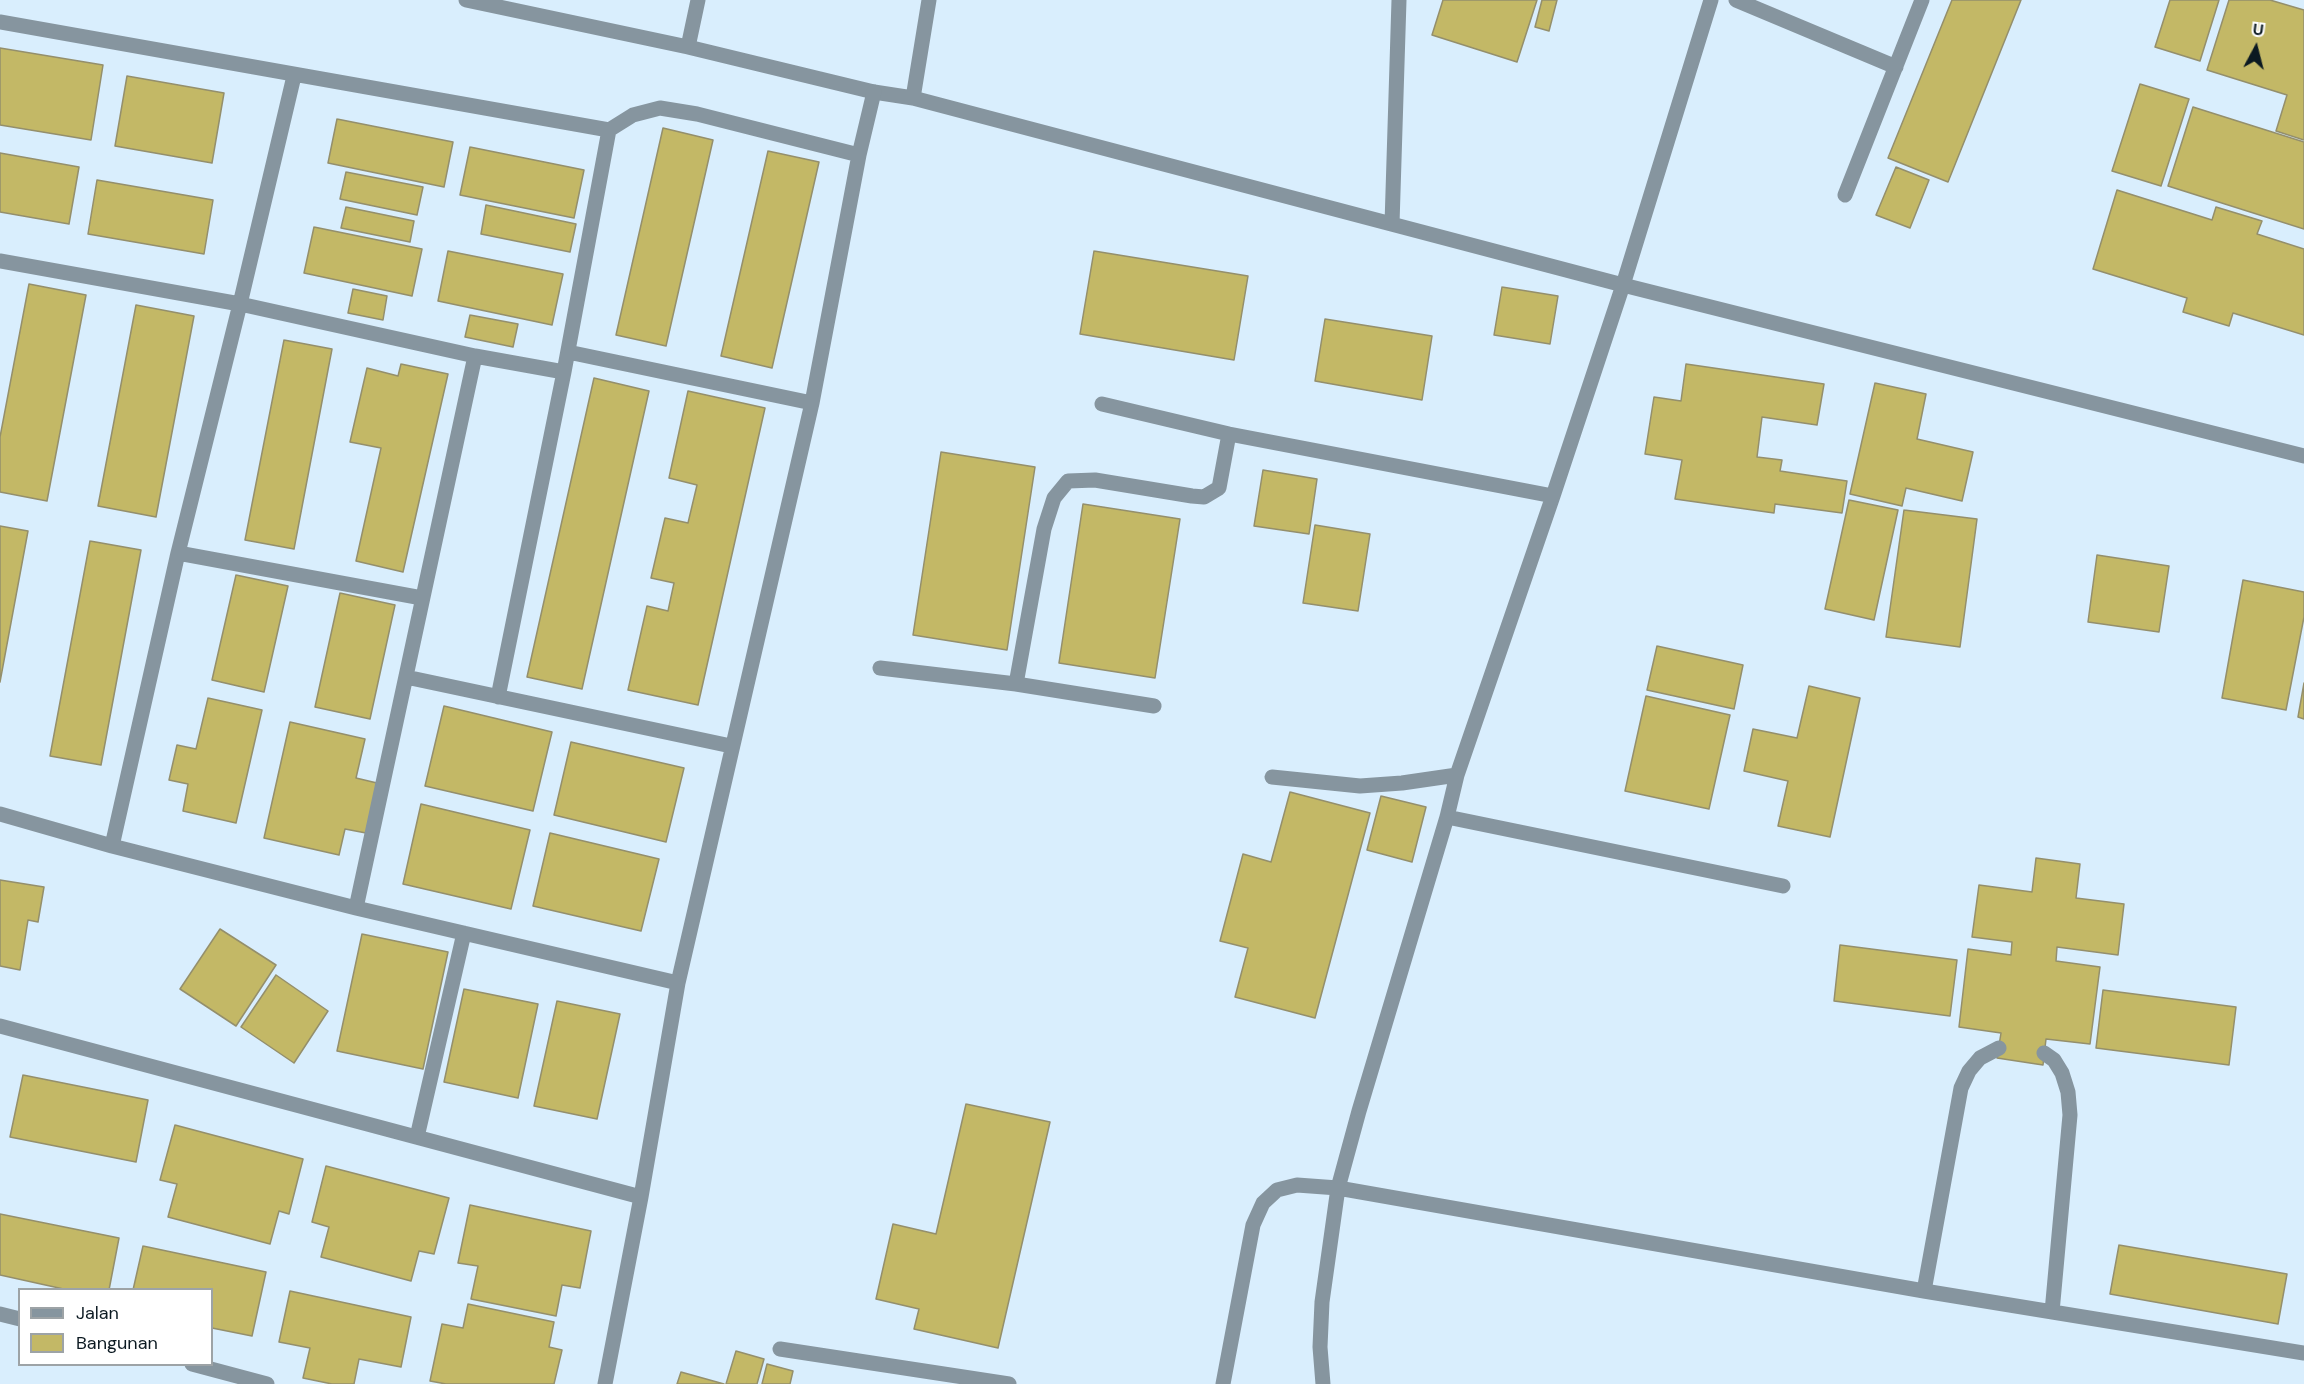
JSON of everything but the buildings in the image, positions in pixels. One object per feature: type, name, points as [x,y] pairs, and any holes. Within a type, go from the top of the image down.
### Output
[{"type":"street","points":[[688,47],[698,0]]},
{"type":"street","points":[[913,98],[929,0]]},
{"type":"street","points":[[1392,224],[1399,0]]},
{"type":"street","points":[[1323,1384],[1320,1347],[1322,1302],[1338,1188],[1447,817],[1457,775],[1623,285],[1711,0]]},
{"type":"street","points":[[1736,0],[1896,67]]},
{"type":"street","points":[[1845,195],[1922,0]]},
{"type":"street","points":[[475,1],[530,7],[874,92],[913,98],[1623,285],[2304,456]]},
{"type":"street","points":[[0,22],[294,76],[609,130],[633,115],[660,108],[697,114],[859,155]]},
{"type":"street","points":[[112,846],[178,553],[294,76]]},
{"type":"street","points":[[605,1384],[641,1197],[678,983],[812,403],[859,155],[874,92]]},
{"type":"street","points":[[498,697],[568,352],[609,130]]},
{"type":"street","points":[[0,261],[240,303],[475,356],[564,372]]},
{"type":"street","points":[[568,352],[812,403]]},
{"type":"street","points":[[356,908],[475,356]]},
{"type":"street","points":[[1102,404],[1229,434],[1553,496]]},
{"type":"street","points":[[1016,684],[1044,529],[1054,498],[1068,481],[1095,480],[1204,497],[1219,488],[1229,434]]},
{"type":"street","points":[[178,553],[422,598]]},
{"type":"street","points":[[880,668],[1016,684],[1154,706]]},
{"type":"street","points":[[406,677],[731,746]]},
{"type":"street","points":[[1272,777],[1360,786],[1457,775]]},
{"type":"street","points":[[0,814],[112,846],[356,908],[678,983]]},
{"type":"street","points":[[1447,817],[1783,886]]},
{"type":"street","points":[[417,1137],[465,933]]},
{"type":"street","points":[[0,1026],[641,1197]]},
{"type":"street","points":[[1924,1290],[1961,1088],[1969,1071],[1980,1058],[1999,1048]]},
{"type":"street","points":[[2044,1053],[2054,1060],[2062,1073],[2068,1092],[2070,1115],[2052,1312]]},
{"type":"street","points":[[1223,1384],[1253,1225],[1263,1203],[1276,1190],[1297,1185],[1338,1188],[2052,1312],[2304,1353]]},
{"type":"street","points":[[0,1314],[18,1318]]},
{"type":"street","points":[[780,1349],[1009,1384]]},
{"type":"street","points":[[196,1366],[267,1384]]}]
